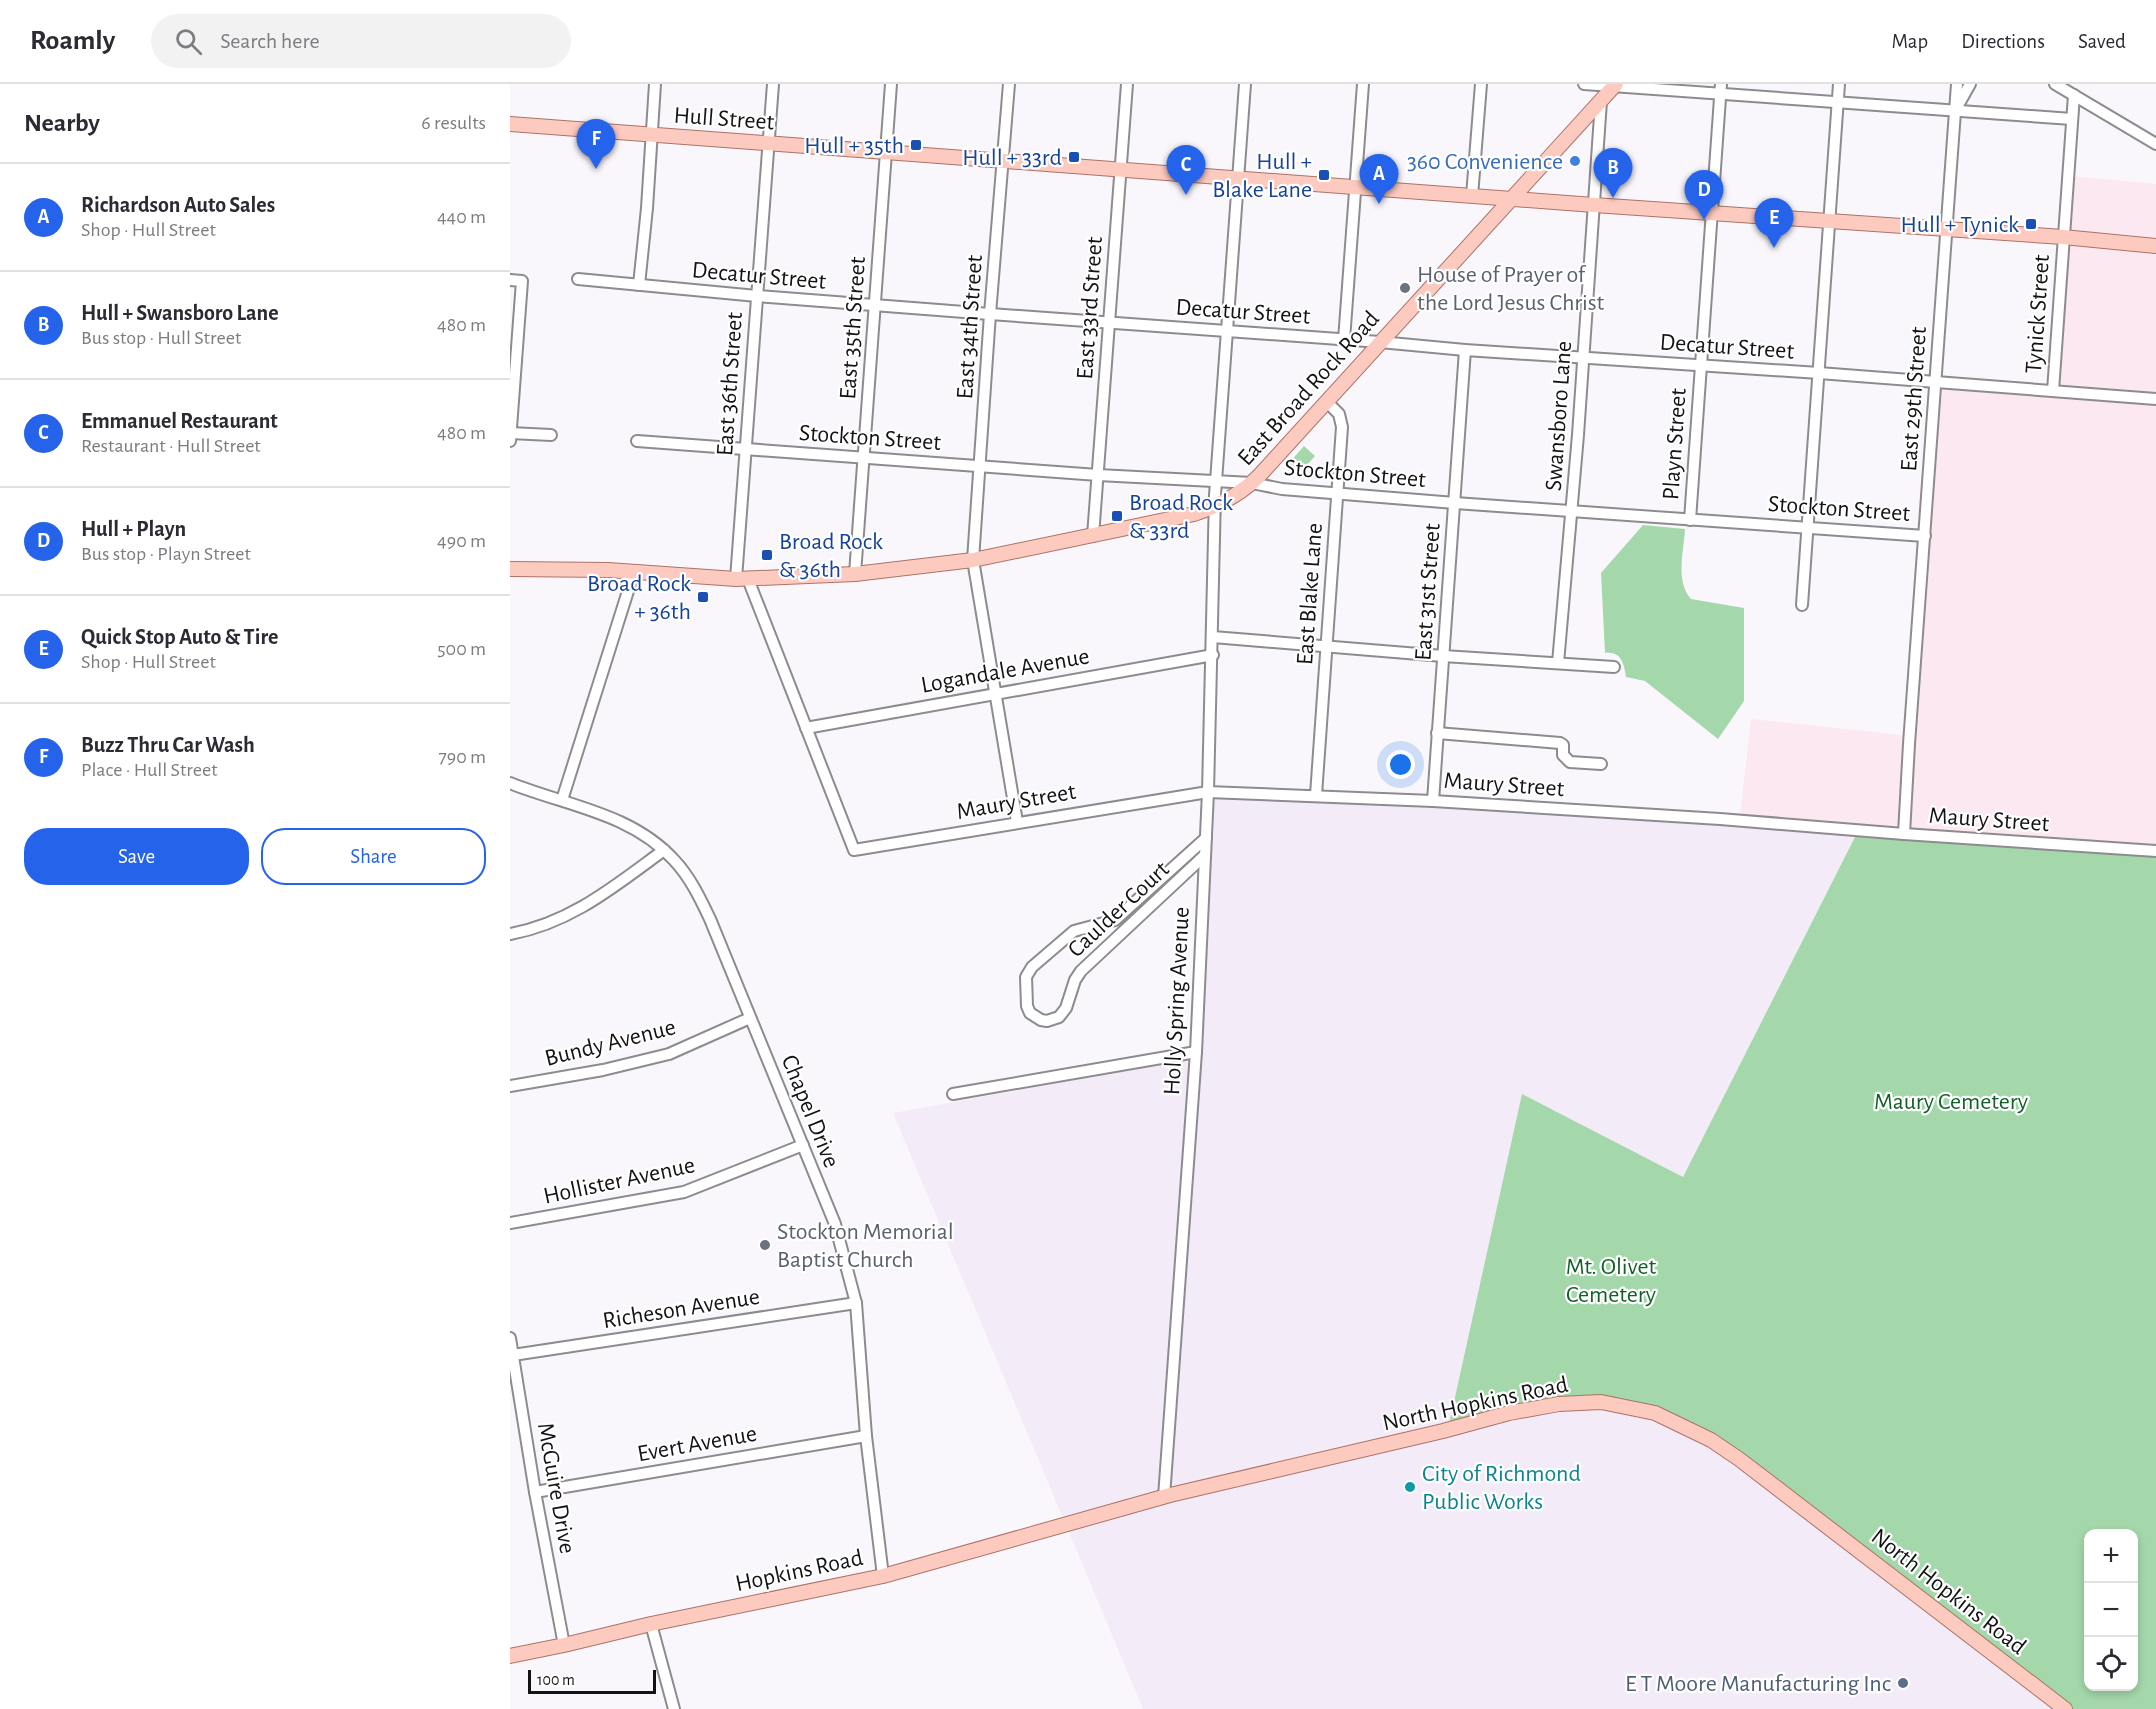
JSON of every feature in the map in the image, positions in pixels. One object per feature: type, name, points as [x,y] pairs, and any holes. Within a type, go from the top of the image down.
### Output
[{"type":"main road","name":"East Broad Rock Road","points":[[510,569],[584,569],[742,579],[855,574],[974,560],[1194,514],[1215,506],[1235,496],[1252,483],[1615,85]]},
{"type":"main road","name":"Hull Street","points":[[510,124],[1594,205],[2063,237],[2156,246]]},
{"type":"main road","name":"North Hopkins Road","points":[[1093,1517],[1164,1497],[1459,1428],[1509,1413],[1559,1404],[1601,1402],[1637,1408],[1671,1419],[1711,1440],[1739,1459],[2065,1709]]},
{"type":"main road","name":"Hopkins Road","points":[[510,1656],[883,1576],[1093,1517]]},
{"type":"street","points":[[639,285],[647,208],[655,84]]},
{"type":"street","name":"East 36th Street","points":[[773,84],[746,449],[742,579],[806,728],[854,850]]},
{"type":"street","name":"East 35th Street","points":[[855,574],[891,84]]},
{"type":"street","name":"East 34th Street","points":[[1009,84],[990,314],[974,560],[1017,822]]},
{"type":"street","name":"East 33rd Street","points":[[1093,536],[1127,84]]},
{"type":"street","name":"Holly Spring Avenue","points":[[1164,1497],[1196,1052],[1214,637],[1216,482],[1245,84]]},
{"type":"street","points":[[1344,340],[1363,84]]},
{"type":"street","points":[[1472,196],[1481,84]]},
{"type":"street","points":[[1584,84],[1720,89],[1837,102],[2072,118]]},
{"type":"street","points":[[1802,604],[1839,84]]},
{"type":"street","name":"East 29th Street","points":[[1904,834],[1957,84]]},
{"type":"street","name":"East 29th Street","points":[[1955,110],[1970,84]]},
{"type":"street","points":[[2055,84],[2156,144]]},
{"type":"street","name":"Playn Street","points":[[1690,519],[1720,89]]},
{"type":"street","name":"Tynick Street","points":[[2053,391],[2074,95]]},
{"type":"street","name":"Swansboro Lane","points":[[1558,663],[1572,512],[1600,101]]},
{"type":"street","name":"Decatur Street","points":[[578,279],[757,296],[1226,332],[2156,399]]},
{"type":"street","points":[[516,280],[510,436],[551,435]]},
{"type":"street","name":"East 31st Street","points":[[1433,801],[1465,350]]},
{"type":"street","name":"East Blake Lane","points":[[1316,795],[1342,427],[1339,414],[1327,402]]},
{"type":"street","name":"Stockton Street","points":[[637,441],[1098,475],[1252,483],[1282,489],[1455,503],[1925,536]]},
{"type":"street","points":[[562,800],[634,572]]},
{"type":"street","points":[[1214,637],[1614,668]]},
{"type":"street","name":"Logandale Avenue","points":[[806,728],[1213,654]]},
{"type":"street","points":[[1437,733],[1560,743],[1563,745],[1563,755],[1570,762],[1601,764]]},
{"type":"street","name":"Chapel Drive","points":[[513,786],[562,800],[621,822],[650,839],[664,850],[684,873],[710,919],[835,1224],[856,1303],[866,1436],[883,1576]]},
{"type":"street","name":"Maury Street","points":[[854,850],[1208,792],[1433,801],[2156,851]]},
{"type":"street","name":"Caulder Court","points":[[1204,856],[1081,971],[1075,980],[1066,1008],[1059,1017],[1047,1021],[1030,1013],[1027,1006],[1026,976],[1032,967],[1074,932],[1115,920],[1206,838]]},
{"type":"street","points":[[510,934],[544,926],[580,909],[664,850]]},
{"type":"street","name":"Bundy Avenue","points":[[510,1086],[603,1070],[669,1054],[750,1018]]},
{"type":"street","points":[[953,1094],[1196,1052]]},
{"type":"street","name":"Hollister Avenue","points":[[510,1223],[684,1192],[803,1145]]},
{"type":"street","name":"Richeson Avenue","points":[[513,1355],[856,1303]]},
{"type":"street","name":"McGuire Drive","points":[[510,1338],[535,1492],[564,1645]]},
{"type":"street","name":"Evert Avenue","points":[[535,1492],[866,1436]]},
{"type":"street","points":[[651,1624],[674,1709]]},
{"type":"shaded area","points":[[2070,176],[2156,184],[2156,852],[1739,825],[1751,719],[1911,736],[1935,384],[2051,392]]},
{"type":"shaded area","points":[[1207,791],[1858,831],[1683,1177],[1522,1094],[1597,1403],[1637,1412],[1713,1443],[2070,1709],[1143,1709],[893,1113],[1195,1058]]},
{"type":"green space","points":[[1304,446],[1315,456],[1300,473],[1289,463]]},
{"type":"green space","points":[[1643,525],[1685,529],[1682,575],[1686,592],[1691,599],[1744,608],[1744,701],[1718,739],[1645,681],[1626,677],[1621,659],[1615,654],[1605,653],[1601,573]]},
{"type":"green space","name":"Maury Cemetery","points":[[1858,831],[2156,852],[2156,1709],[2070,1709],[1895,1573],[1676,1424],[1597,1403],[1448,1429],[1522,1094],[1683,1177]]},
{"type":"place","name":"Hull + 35th","points":[[916,145]]},
{"type":"place","name":"Hull + 33rd","points":[[1074,157]]},
{"type":"place","name":"360 Convenience","points":[[1575,161]]},
{"type":"place","name":"Buzz Thru Car Wash","points":[[596,169]]},
{"type":"place","name":"Hull + Blake Lane","points":[[1324,175]]},
{"type":"place","name":"Emmanuel Restaurant","points":[[1186,195]]},
{"type":"place","name":"Hull + Swansboro Lane","points":[[1613,198]]},
{"type":"place","name":"Richardson Auto Sales","points":[[1379,204]]},
{"type":"place","name":"Hull + Playn","points":[[1704,220]]},
{"type":"place","name":"Hull + Tynick","points":[[2031,224]]},
{"type":"place","name":"Quick Stop Auto & Tire","points":[[1774,248]]},
{"type":"place","name":"House of Prayer of the Lord Jesus Christ","points":[[1405,288]]},
{"type":"place","name":"Broad Rock & 33rd","points":[[1117,516]]},
{"type":"place","name":"Broad Rock & 36th","points":[[767,555]]},
{"type":"place","name":"Broad Rock + 36th","points":[[703,597]]},
{"type":"place","name":"Stockton Memorial Baptist Church","points":[[765,1245]]},
{"type":"place","name":"City of Richmond Public Works","points":[[1410,1487]]},
{"type":"place","name":"E T Moore Manufacturing Inc","points":[[1903,1683]]},
{"type":"park label","name":"Mt. Olivet Cemetery","points":[[1611,1280]]}]
